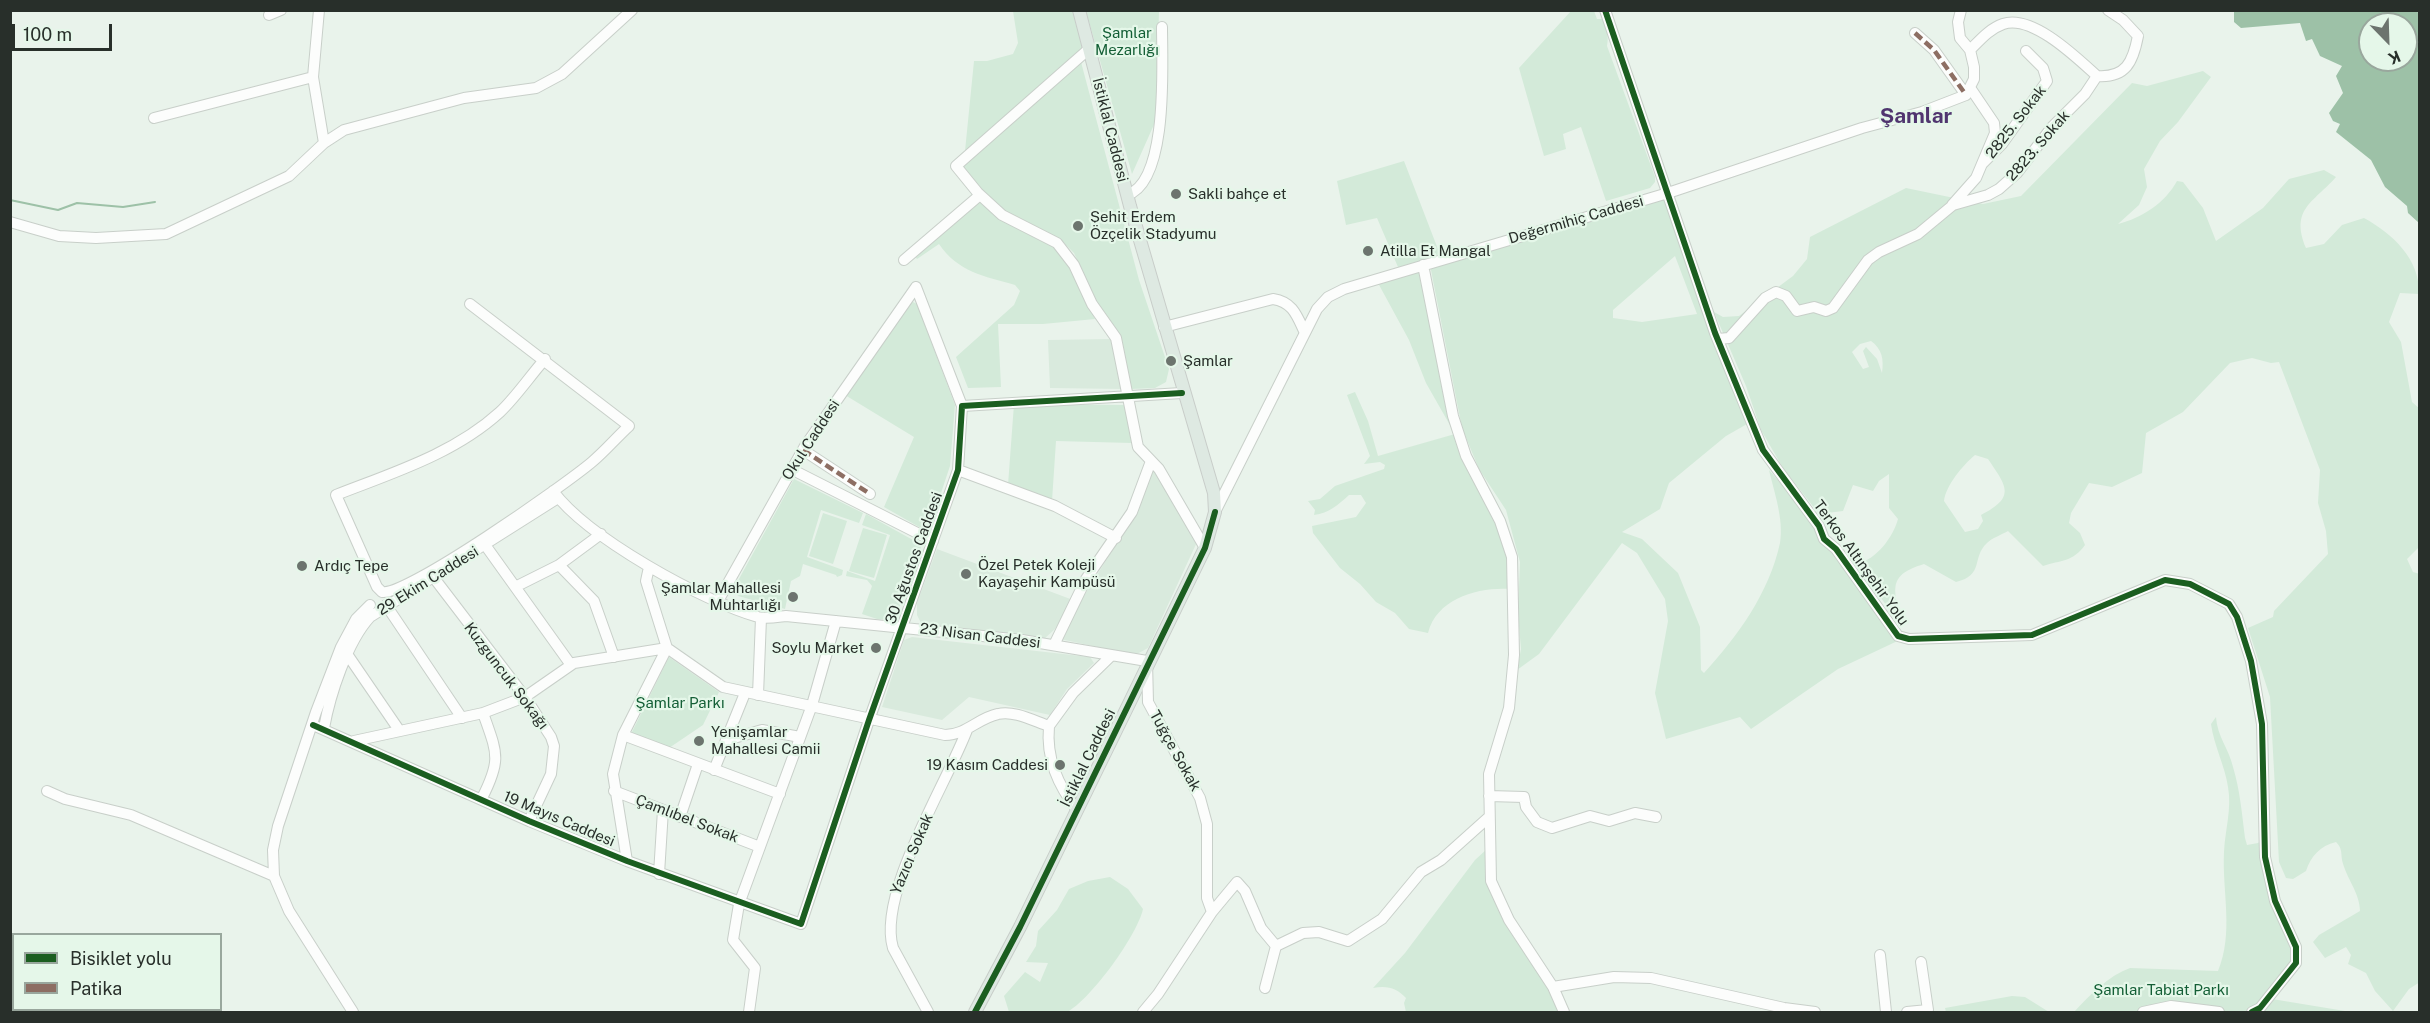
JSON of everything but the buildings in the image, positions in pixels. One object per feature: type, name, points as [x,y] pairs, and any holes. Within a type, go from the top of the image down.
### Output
[{"type":"main road","name":"İstiklal Caddesi","points":[[975,1012],[1205,548],[1215,512],[1214,493],[1182,393],[1079,10]]},
{"type":"street","points":[[269,15],[281,10]]},
{"type":"street","points":[[319,10],[313,76],[324,143]]},
{"type":"street","points":[[10,222],[59,236],[96,238],[166,234],[289,176],[324,143],[344,130],[366,122],[400,117],[464,98],[536,88],[562,74],[632,10]]},
{"type":"street","name":"Terkos Altınşehir Yolu","points":[[1605,10],[1718,339],[1763,450],[1819,526],[1824,539],[1836,549],[1898,636],[1921,639],[2032,635],[2165,580],[2190,584],[2229,604],[2237,617],[2251,660],[2262,724],[2265,857],[2275,902],[2296,947],[2296,963],[2256,1010]]},
{"type":"street","points":[[1961,10],[1958,22],[1960,38],[1970,50],[1974,67],[1974,79],[1968,92]]},
{"type":"street","points":[[1970,50],[1985,34],[2004,23],[2029,25],[2052,39],[2097,76],[2112,77],[2124,70],[2134,55],[2138,36],[2123,20],[2108,10]]},
{"type":"street","points":[[1127,195],[1138,189],[1158,143],[1162,107],[1162,27]]},
{"type":"street","points":[[1915,33],[1934,50],[1994,123],[1995,133],[1976,178],[1950,207]]},
{"type":"street","points":[[1090,48],[956,166],[980,195],[1002,215],[1044,234],[1066,254],[1081,278],[1092,304],[1116,338],[1136,439],[1142,453],[1159,469],[1205,548]]},
{"type":"street","name":"2825. Sokak","points":[[1983,164],[2002,144],[2047,81],[2043,68],[2026,51]]},
{"type":"street","points":[[154,118],[313,76]]},
{"type":"street","name":"2823. Sokak","points":[[1718,339],[1729,338],[1765,298],[1776,292],[1786,296],[1797,311],[1814,307],[1826,311],[1833,308],[1868,260],[1879,252],[1918,234],[1950,207],[1999,189],[2023,166],[2052,127],[2085,93],[2097,76]]},
{"type":"street","name":"Değermihiç Caddesi","points":[[1215,512],[1317,309],[1336,292],[1668,193],[1862,128],[1922,112],[1968,92]]},
{"type":"street","points":[[904,260],[980,195]]},
{"type":"street","points":[[1423,265],[1453,416],[1466,456],[1500,521],[1512,558],[1514,655],[1509,708],[1490,774],[1491,881],[1509,920],[1553,987],[1564,1012]]},
{"type":"street","name":"Okul Caddesi","points":[[718,601],[791,469],[916,287],[962,406]]},
{"type":"street","points":[[1164,327],[1273,299],[1284,302],[1294,309],[1305,333]]},
{"type":"street","points":[[470,304],[544,359]]},
{"type":"street","name":"29 Ekim Caddesi","points":[[345,650],[364,624],[386,605],[556,494],[629,426],[544,359],[502,411],[460,441],[414,465],[336,495],[377,587],[382,592],[394,591],[431,575]]},
{"type":"street","points":[[962,406],[1127,394],[1182,393]]},
{"type":"street","name":"30 Ağustos Caddesi","points":[[801,924],[869,720],[958,470],[962,406]]},
{"type":"street","points":[[803,450],[870,494]]},
{"type":"street","points":[[1054,645],[1086,579],[1132,512],[1151,461]]},
{"type":"street","points":[[791,469],[933,541]]},
{"type":"street","points":[[958,470],[1055,506],[1116,538]]},
{"type":"street","name":"23 Nisan Caddesi","points":[[556,494],[601,534],[649,567],[718,601],[761,618],[786,616],[902,627],[1054,645],[1147,661]]},
{"type":"street","points":[[517,586],[559,565],[601,534]]},
{"type":"street","points":[[484,542],[571,665]]},
{"type":"street","points":[[559,565],[594,601],[614,657]]},
{"type":"street","points":[[649,567],[646,581],[667,648],[715,684],[746,693],[812,705],[869,720],[945,735],[956,735],[984,719],[1005,713],[1050,726]]},
{"type":"street","name":"Kuzguncuk Sokağı","points":[[431,575],[543,722],[554,746],[551,774],[529,821]]},
{"type":"street","name":"29 Ekim Caddesi","points":[[274,876],[273,850],[278,826],[318,727],[351,626],[370,605]]},
{"type":"street","points":[[386,605],[462,718]]},
{"type":"street","points":[[758,695],[761,618]]},
{"type":"street","points":[[749,1012],[755,968],[733,940],[739,904],[812,705],[836,621]]},
{"type":"street","points":[[354,741],[483,713],[525,697],[571,665],[667,648]]},
{"type":"street","points":[[627,861],[613,774],[624,735],[667,648]]},
{"type":"street","points":[[345,650],[399,730]]},
{"type":"street","points":[[1077,810],[1059,784],[1053,767],[1048,739],[1050,726],[1073,693],[1112,656]]},
{"type":"street","name":"Tuğçe Sokak","points":[[1147,661],[1148,702],[1200,798],[1207,824],[1207,898],[1212,912]]},
{"type":"street","points":[[714,770],[746,693]]},
{"type":"street","points":[[1130,699],[1148,702]]},
{"type":"street","points":[[482,798],[497,763],[495,746],[483,713]]},
{"type":"street","name":"19 Mayıs Caddesi","points":[[318,727],[482,798],[529,821],[627,861],[739,904],[801,924]]},
{"type":"street","points":[[727,740],[762,730],[800,737]]},
{"type":"street","name":"Yazıcı Sokak","points":[[928,1012],[892,948],[890,938],[893,898],[928,816],[954,765],[967,730]]},
{"type":"street","points":[[624,735],[780,794]]},
{"type":"street","points":[[680,817],[698,764]]},
{"type":"street","points":[[47,791],[66,799],[131,815],[274,876],[294,919],[353,1012]]},
{"type":"street","name":"Çamlıbel Sokak","points":[[614,791],[760,848]]},
{"type":"street","points":[[1489,796],[1524,797],[1526,807],[1537,822],[1552,828],[1590,816],[1610,821],[1635,813],[1656,817]]},
{"type":"street","points":[[660,874],[663,810]]},
{"type":"street","points":[[1265,988],[1276,946],[1303,933],[1318,932],[1348,940],[1357,936],[1382,919],[1421,872],[1441,860],[1489,817]]},
{"type":"street","points":[[1143,1012],[1158,994],[1212,912],[1237,882],[1245,891],[1261,928],[1276,946]]},
{"type":"street","points":[[1880,955],[1886,1012]]},
{"type":"street","points":[[1907,1012],[1928,1010],[1921,962]]},
{"type":"street","points":[[1553,987],[1614,976],[1651,978],[1784,1008],[1815,1012]]},
{"type":"street","points":[[2143,1012],[2171,1006],[2218,1012]]},
{"type":"shaded area","points":[[2234,10],[2417,11],[2358,12],[2358,72],[2418,72],[2418,13],[2420,16],[2419,223],[2408,213],[2407,206],[2385,187],[2371,160],[2336,132],[2340,124],[2333,121],[2329,113],[2343,93],[2336,76],[2342,66],[2320,56],[2312,39],[2306,41],[2300,23],[2241,28],[2234,22]]},
{"type":"shaded area","points":[[1111,339],[1123,389],[1050,388],[1048,340]]},
{"type":"shaded area","points":[[1152,468],[1197,542],[1148,648],[1135,655],[1060,639],[1058,637],[1122,535]]},
{"type":"shaded area","name":"Özel Petek Koleji Kayaşehir Kampüsü","points":[[937,549],[1073,600],[1055,629],[1044,639],[922,625],[917,615],[917,603]]},
{"type":"shaded area","points":[[912,637],[1090,657],[1094,663],[1067,689],[1050,715],[969,697],[942,720],[882,707],[904,640]]},
{"type":"green space","points":[[1013,11],[1076,11],[1086,47],[965,151],[974,61],[987,61],[1013,54],[1018,43]]},
{"type":"green space","name":"Şamlar Mezarlığı","points":[[1086,11],[1159,11],[1156,120],[1132,174]]},
{"type":"green space","points":[[1571,11],[1594,11],[1597,19],[1602,19],[1604,23],[1608,35],[1607,46],[1655,177],[1655,182],[1650,188],[1606,201],[1581,127],[1563,134],[1566,149],[1544,156],[1519,68]]},
{"type":"green space","name":"Şehit Erdem Özçelik Stadyumu","points":[[1081,62],[1139,280],[1169,369],[1166,382],[1155,388],[1131,389],[1121,340],[1097,304],[1074,253],[1064,243],[1023,223],[990,200],[961,166]]},
{"type":"green space","points":[[2203,71],[2211,77],[2178,122],[2160,141],[2144,169],[2147,187],[2139,205],[2118,224],[2136,218],[2152,208],[2166,196],[2177,181],[2183,182],[2203,208],[2216,241],[2263,208],[2289,179],[2324,170],[2336,177],[2312,201],[2302,215],[2302,235],[2306,248],[2324,244],[2342,225],[2364,218],[2375,224],[2403,249],[2410,259],[2418,281],[2419,294],[2400,293],[2389,322],[2401,342],[2412,402],[2420,409],[2419,547],[2407,559],[2413,572],[2420,574],[2420,982],[2409,989],[2393,1011],[2375,991],[2366,973],[2348,964],[2351,955],[2346,947],[2325,958],[2313,942],[2319,935],[2360,911],[2358,898],[2344,867],[2338,844],[2336,842],[2321,849],[2313,856],[2306,871],[2293,879],[2286,878],[2279,862],[2270,697],[2248,628],[2273,617],[2274,611],[2328,554],[2326,531],[2318,503],[2320,470],[2279,362],[2271,363],[2252,358],[2230,363],[2183,412],[2146,433],[2142,473],[2112,487],[2089,483],[2071,513],[2069,523],[2080,533],[2085,545],[2076,555],[2043,566],[2008,531],[1987,543],[1979,554],[1974,571],[1965,579],[1956,582],[1924,564],[1911,569],[1903,574],[1896,586],[1901,626],[1857,564],[1877,552],[1888,540],[1896,526],[1898,519],[1889,508],[1889,474],[1879,481],[1873,491],[1853,485],[1843,511],[1819,514],[1783,468],[1761,430],[1746,386],[1714,312],[1723,317],[1739,316],[1793,276],[1807,259],[1810,237],[1906,188],[1983,204],[2021,196],[2132,83],[2147,86]],"holes":[[[1871,341],[1878,347],[1881,355],[1882,373],[1877,359],[1866,347],[1863,351],[1869,367],[1863,369],[1852,352],[1860,344]],[[1975,455],[1988,459],[2000,477],[2005,491],[2000,503],[1981,515],[1983,521],[1978,529],[1965,532],[1944,501],[1948,488],[1956,476]]]},
{"type":"green space","points":[[1404,161],[1441,257],[1398,267],[1377,218],[1346,225],[1337,181]]},
{"type":"green space","points":[[974,195],[1046,240],[1066,257],[1095,319],[1043,324],[998,324],[1001,387],[968,388],[956,357],[1014,305],[1020,291],[1015,285],[963,267],[939,244],[917,259],[911,251]]},
{"type":"green space","points":[[1664,197],[1747,424],[1726,436],[1669,483],[1660,509],[1622,532],[1642,539],[1678,573],[1700,627],[1701,670],[1704,673],[1751,613],[1775,561],[1780,543],[1781,525],[1769,470],[1807,513],[1821,539],[1883,616],[1906,637],[1838,669],[1751,729],[1740,717],[1666,739],[1655,693],[1668,621],[1665,599],[1637,553],[1622,543],[1539,654],[1517,670],[1521,649],[1518,615],[1520,562],[1506,510],[1479,469],[1462,428],[1430,265]],"holes":[[[1675,256],[1697,314],[1642,322],[1613,318],[1613,310]]]},
{"type":"green space","points":[[1420,270],[1452,414],[1510,542],[1510,589],[1485,590],[1461,597],[1440,611],[1428,633],[1409,629],[1395,613],[1376,602],[1360,584],[1340,568],[1313,533],[1312,526],[1356,517],[1366,503],[1361,495],[1349,495],[1329,510],[1314,515],[1315,510],[1308,501],[1320,499],[1335,486],[1384,469],[1385,465],[1380,462],[1364,464],[1370,456],[1347,395],[1355,392],[1368,421],[1378,456],[1455,434],[1426,383],[1409,340],[1378,283]]},
{"type":"green space","points":[[913,302],[917,304],[955,405],[950,466],[928,532],[884,507],[914,437],[845,395],[908,304]]},
{"type":"green space","points":[[1014,404],[1124,405],[1132,443],[1056,441],[1052,501],[1008,485]]},
{"type":"green space","points":[[794,479],[863,513],[859,523],[821,510],[807,557],[843,570],[842,575],[837,577],[803,564],[800,576],[791,581],[785,609],[738,596],[734,588]]},
{"type":"green space","points":[[823,513],[847,521],[833,564],[809,556]]},
{"type":"green space","points":[[866,514],[922,545],[898,612],[890,620],[862,614],[872,586],[867,580],[846,576],[847,571],[875,581],[890,535],[862,525]]},
{"type":"green space","points":[[863,528],[887,535],[874,578],[849,571]]},
{"type":"green space","name":"Şamlar Parkı","points":[[669,657],[719,692],[703,725],[669,748],[631,734]]},
{"type":"green space","name":"Şamlar Tabiat Parkı","points":[[2216,717],[2235,776],[2247,845],[2258,843],[2263,838],[2281,907],[2293,932],[2294,947],[2291,960],[2267,990],[2272,999],[2351,1012],[2074,1012],[2107,981],[2130,968],[2218,971],[2223,957],[2226,927],[2224,852],[2229,795],[2227,779],[2211,724]]},
{"type":"green space","points":[[1487,849],[1486,878],[1561,1012],[1406,1012],[1404,1003],[1406,998],[1399,992],[1387,987],[1373,988],[1405,953],[1475,860]]},
{"type":"green space","points":[[1110,877],[1128,889],[1143,909],[1132,934],[1101,980],[1079,1004],[1065,1013],[1009,1012],[1004,996],[1025,972],[1040,982],[1048,963],[1026,962],[1036,946],[1038,931],[1057,910],[1069,889],[1088,881]]},
{"type":"green space","points":[[2012,996],[2025,997],[2049,1012],[1946,1012],[1945,1008]]},
{"type":"waterway","points":[[10,200],[58,210],[77,203],[123,207],[155,202]]},
{"type":"marked path","points":[[1915,33],[1934,50],[1966,95]]},
{"type":"marked path","points":[[803,450],[870,494]]},
{"type":"cycle path","points":[[1605,10],[1715,333],[1763,450],[1819,526],[1824,539],[1836,549],[1898,636],[1909,639],[2032,635],[2165,580],[2190,584],[2229,604],[2237,617],[2251,661],[2262,724],[2265,857],[2275,901],[2296,947],[2296,963],[2260,1008],[2252,1012]]},
{"type":"cycle path","points":[[313,725],[529,821],[627,861],[801,924],[869,720],[958,470],[962,406],[1182,393]]},
{"type":"cycle path","points":[[975,1012],[1020,927],[1205,548],[1215,512]]},
{"type":"place","name":"Sakli bahçe et","points":[[1176,194]]},
{"type":"place","name":"Şehit Erdem Özçelik Stadyumu","points":[[1078,226]]},
{"type":"place","name":"Atilla Et Mangal","points":[[1368,251]]},
{"type":"place","name":"Şamlar","points":[[1171,361]]},
{"type":"place","name":"Ardıç Tepe","points":[[302,566]]},
{"type":"place","name":"Özel Petek Koleji Kayaşehir Kampüsü","points":[[966,574]]},
{"type":"place","name":"Şamlar Mahallesi Muhtarlığı","points":[[793,597]]},
{"type":"place","name":"Soylu Market","points":[[876,648]]},
{"type":"place","name":"Yenişamlar Mahallesi Camii","points":[[699,741]]},
{"type":"place","name":"19 Kasım Caddesi","points":[[1060,765]]},
{"type":"district","name":"Şamlar","points":[[1916,117]]}]
